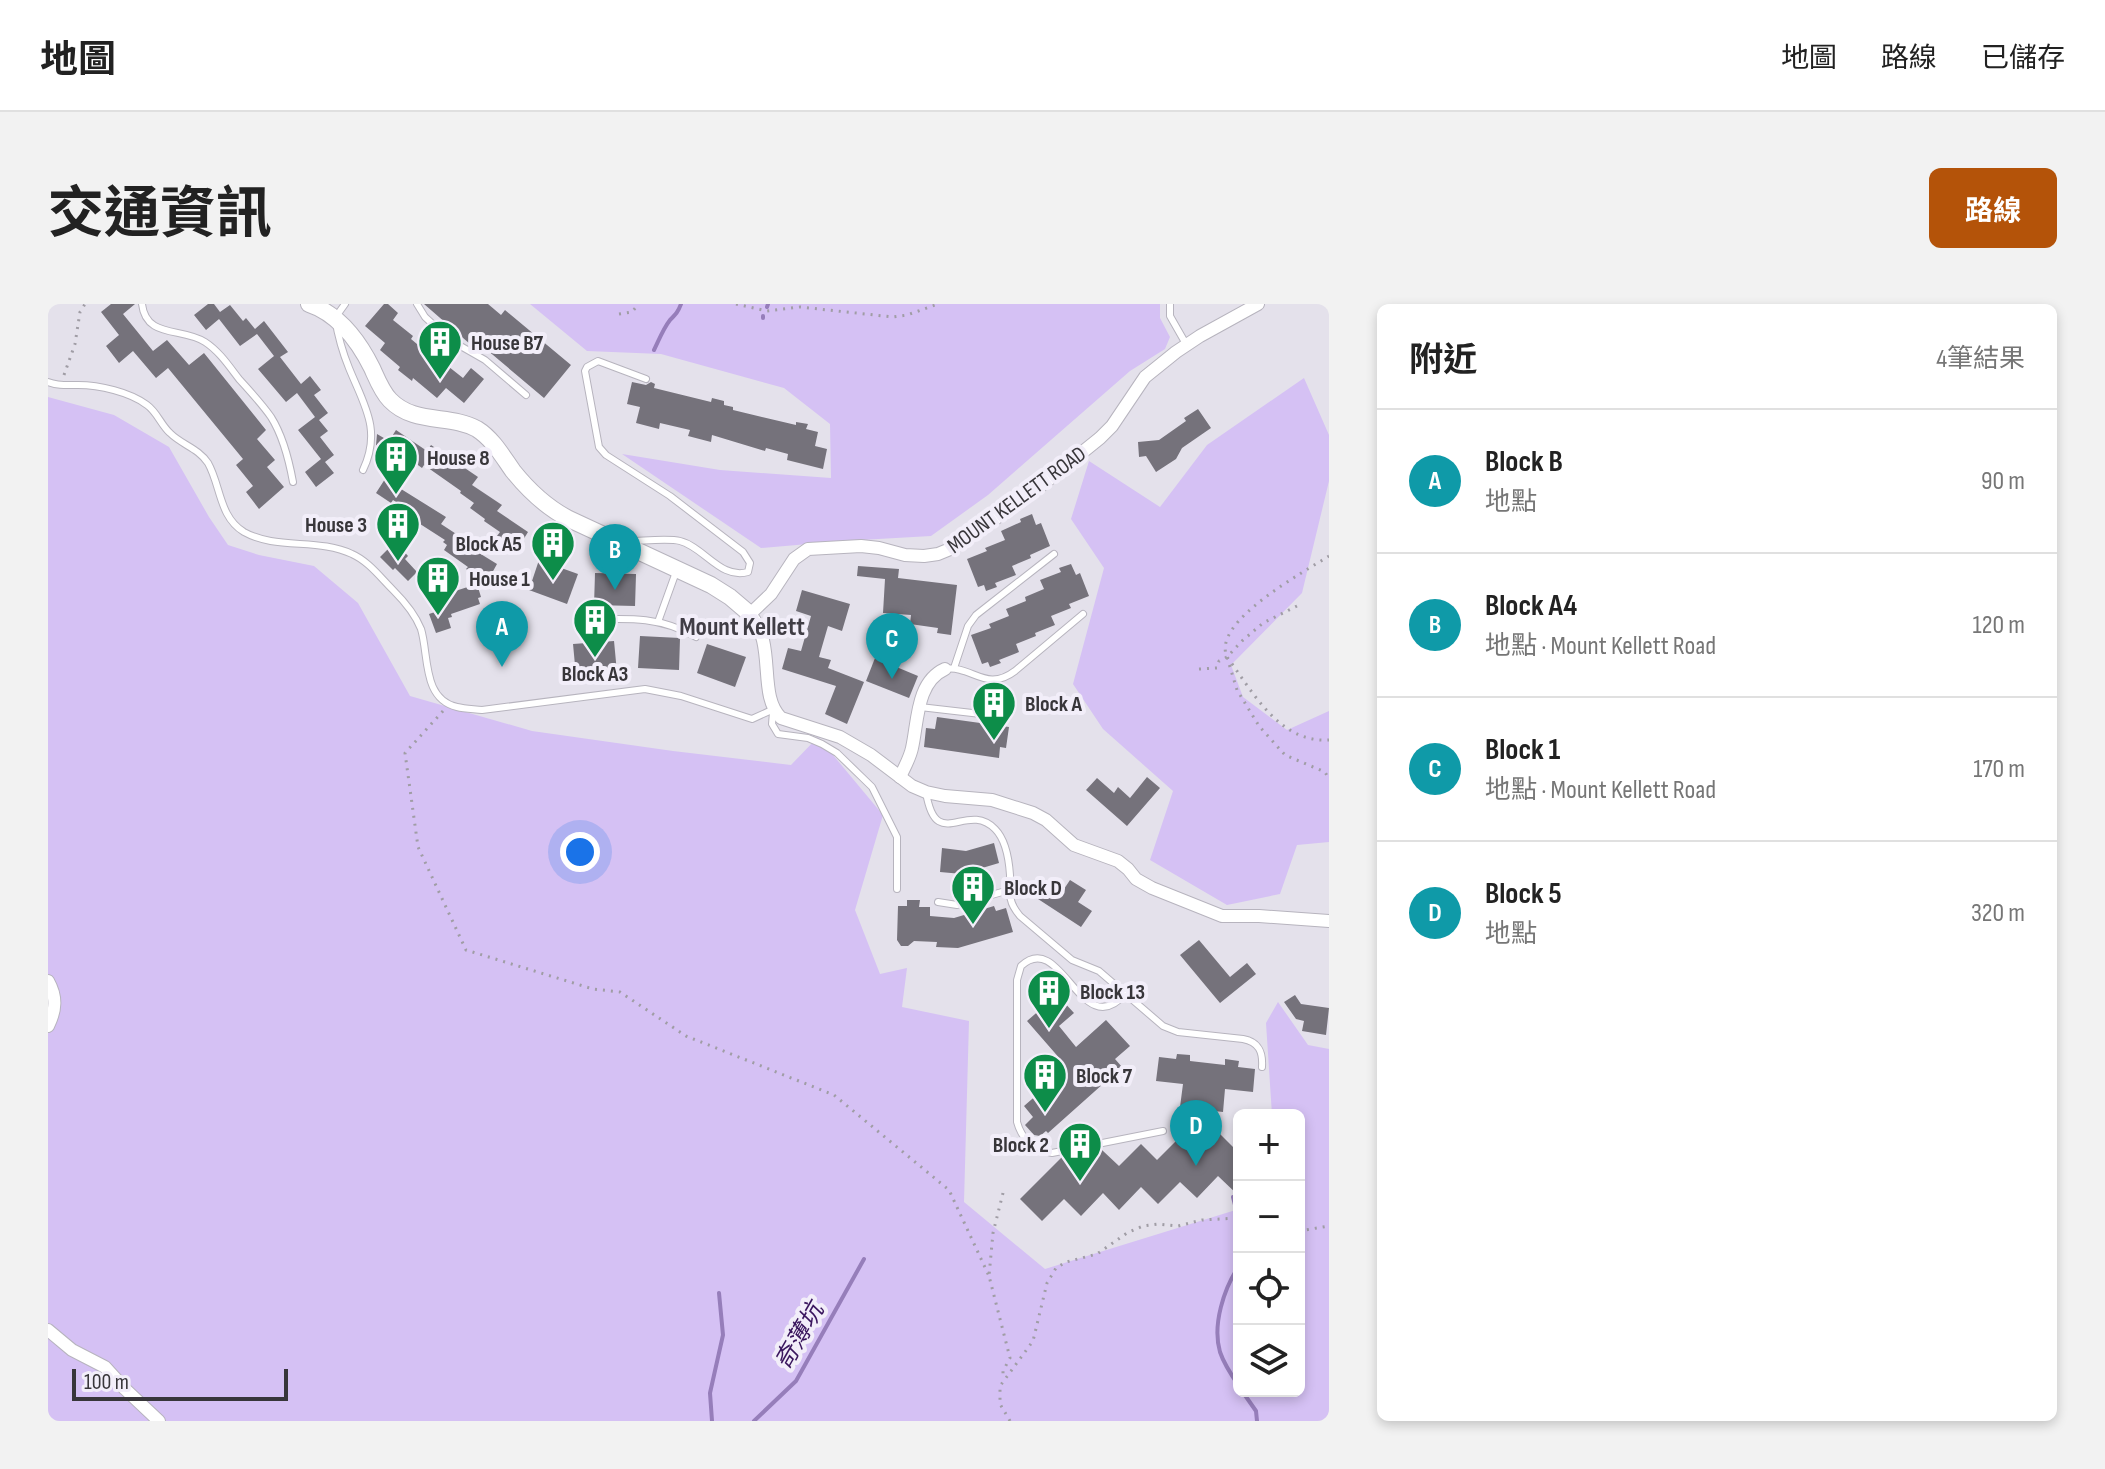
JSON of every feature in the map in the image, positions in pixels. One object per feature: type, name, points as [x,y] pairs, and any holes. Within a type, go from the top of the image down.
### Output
[{"type":"street","points":[[309,304],[335,318],[360,346],[386,395],[396,406],[414,415],[461,423],[476,429],[493,443],[526,487],[547,505],[569,519],[721,590],[750,614],[764,638],[769,689],[774,709],[781,718],[829,733],[858,747],[926,792],[992,800],[1033,813],[1046,820],[1074,845],[1118,861],[1136,879],[1152,888],[1222,916],[1327,920]]},
{"type":"street","name":"MOUNT KELLETT ROAD","points":[[750,614],[771,594],[794,559],[808,549],[870,546],[905,555],[924,556],[955,547],[1033,492],[1100,438],[1112,426],[1145,377],[1186,344],[1258,304]]},
{"type":"street","points":[[900,777],[912,750],[922,696],[937,673],[950,669]]},
{"type":"street","points":[[48,981],[55,1003],[48,1026]]},
{"type":"street","points":[[48,1330],[72,1350],[105,1367],[159,1421]]},
{"type":"lane","points":[[142,304],[144,315],[156,328],[194,336],[224,359],[271,418],[285,449],[293,482]]},
{"type":"lane","points":[[345,304],[335,318],[339,340],[372,428],[370,450],[363,470]]},
{"type":"lane","points":[[417,304],[425,317],[450,340],[479,356],[526,395]]},
{"type":"lane","points":[[1170,304],[1170,316],[1186,344]]},
{"type":"lane","points":[[617,541],[681,541],[728,572],[748,572],[750,563],[743,552],[599,447],[585,371],[587,367],[598,361],[646,379]]},
{"type":"lane","points":[[48,382],[60,387],[79,385],[116,391],[135,397],[151,408],[167,431],[204,458],[226,513],[248,534],[341,550],[366,563],[415,617],[424,643],[429,678],[449,704],[482,710],[645,689],[681,696],[752,719],[774,709]]},
{"type":"lane","points":[[1054,554],[976,615],[968,626],[950,669],[982,679],[1003,679],[1083,614]]},
{"type":"lane","points":[[658,622],[677,569]]},
{"type":"lane","points":[[578,620],[640,619],[683,629],[696,637]]},
{"type":"lane","points":[[919,707],[1007,717]]},
{"type":"lane","points":[[774,709],[772,724],[778,734],[808,738],[822,744],[837,753],[872,787],[897,837],[897,889]]},
{"type":"lane","points":[[926,792],[929,810],[942,823],[975,819],[996,829],[1004,842],[1014,908],[1027,923],[1072,960],[1099,971],[1156,1021],[1171,1029],[1254,1043],[1261,1052],[1262,1067]]},
{"type":"lane","points":[[938,902],[957,905],[1009,890]]},
{"type":"lane","points":[[1126,993],[1115,1005],[1099,1007],[1046,959],[1035,958],[1021,966],[1017,980],[1017,1122],[1031,1146],[1052,1153],[1163,1131]]},
{"type":"path","points":[[60,387],[75,344],[80,312],[85,304]]},
{"type":"path","points":[[619,314],[632,312],[637,306],[635,304]]},
{"type":"path","points":[[736,304],[767,311],[800,307],[898,317],[938,304]]},
{"type":"path","points":[[1329,556],[1254,606],[1226,640],[1224,649],[1237,690],[1259,726],[1285,755],[1325,772],[1329,779]]},
{"type":"path","points":[[1199,669],[1217,668],[1219,661],[1263,623],[1297,606]]},
{"type":"path","points":[[1227,657],[1279,724],[1310,739],[1329,740]]},
{"type":"path","points":[[449,704],[405,753],[418,847],[466,950],[593,989],[620,992],[686,1036],[834,1095],[949,1190],[989,1276],[1010,1358],[1003,1371],[1003,1379]]},
{"type":"path","points":[[989,1276],[993,1233],[1003,1193]]},
{"type":"path","points":[[1010,1421],[999,1400],[999,1389],[1003,1379],[1033,1341],[1047,1283],[1058,1266],[1101,1252],[1130,1231],[1143,1226],[1178,1226],[1202,1220],[1233,1218]]},
{"type":"path","points":[[1305,1230],[1329,1226]]},
{"type":"shaded area","points":[[530,304],[1160,304],[1160,318],[1170,337],[1165,349],[1130,371],[988,495],[931,536],[761,548],[622,454],[720,470],[831,478],[830,424],[784,388],[661,354],[587,351]]},
{"type":"shaded area","points":[[1304,378],[1329,435],[1329,481],[1302,593],[1231,665],[1243,697],[1287,730],[1329,711],[1329,842],[1297,845],[1280,894],[1227,905],[1150,860],[1173,791],[1103,729],[1073,684],[1104,568],[1071,519],[1089,461],[1160,507],[1207,445]]},
{"type":"shaded area","points":[[48,397],[114,415],[169,447],[228,545],[314,566],[358,603],[410,696],[532,731],[791,765],[818,737],[883,815],[855,910],[880,974],[907,968],[902,1007],[969,1021],[964,1202],[1045,1269],[1233,1211],[1233,1397],[1305,1397],[1305,1109],[1272,1109],[1266,1023],[1278,1002],[1308,1045],[1329,1049],[1329,1421],[48,1421]]},
{"type":"building","points":[[111,304],[135,304],[123,314],[153,351],[167,340],[189,365],[204,353],[266,430],[257,439],[275,460],[267,467],[284,487],[259,509],[246,492],[253,486],[236,465],[243,459],[168,368],[156,378],[133,351],[119,363],[106,346],[119,335],[101,312]]},
{"type":"building","points":[[208,304],[214,304],[220,312],[230,305],[243,321],[246,318],[255,329],[264,321],[288,352],[280,357],[301,384],[310,376],[321,390],[314,395],[328,413],[319,420],[328,431],[320,437],[334,455],[325,462],[334,473],[316,487],[305,472],[321,459],[298,430],[315,417],[297,393],[286,402],[258,369],[274,356],[257,334],[240,346],[219,319],[206,330],[194,315]]},
{"type":"building","points":[[384,304],[398,313],[393,320],[413,336],[411,339],[442,365],[444,363],[463,378],[471,368],[484,379],[464,403],[446,388],[437,398],[398,370],[400,367],[380,350],[385,343],[365,326]]},
{"type":"building","points":[[424,304],[488,304],[501,315],[505,310],[571,365],[544,398],[474,339],[470,344]]},
{"type":"building","points":[[632,382],[646,385],[651,382],[655,384],[654,388],[711,402],[712,398],[724,401],[724,405],[733,407],[733,410],[796,425],[796,422],[808,424],[806,429],[818,432],[815,446],[827,449],[823,469],[787,460],[788,454],[766,448],[765,451],[712,435],[711,442],[688,436],[690,430],[660,423],[659,429],[636,423],[640,407],[627,404]]},
{"type":"building","points":[[1198,409],[1211,428],[1182,448],[1176,459],[1156,472],[1146,456],[1139,457],[1138,442],[1159,440]]},
{"type":"building","points":[[396,430],[427,451],[431,445],[478,477],[472,485],[502,505],[497,511],[528,532],[517,550],[497,536],[500,532],[470,508],[474,503],[461,491],[424,465],[422,468],[407,457],[403,464],[376,445],[377,434],[389,441]]},
{"type":"building","points":[[385,479],[446,517],[441,524],[497,564],[487,582],[444,550],[447,545],[443,542],[445,540],[417,522],[420,517],[376,493]]},
{"type":"building","points":[[1032,514],[1036,525],[1041,523],[1050,546],[1012,566],[1016,575],[995,583],[997,587],[986,591],[984,585],[978,587],[967,559],[1005,540],[1001,531]]},
{"type":"building","name":"House 3","points":[[392,545],[398,551],[401,548],[408,556],[405,559],[417,572],[408,581],[380,557]]},
{"type":"building","name":"Block A5","points":[[539,560],[578,574],[567,604],[529,590]]},
{"type":"building","points":[[1071,564],[1076,575],[1080,573],[1089,596],[1051,616],[1055,625],[1016,644],[1019,652],[990,667],[988,662],[982,664],[971,635],[991,628],[989,624],[1009,616],[1006,609],[1044,589],[1040,580],[1061,572],[1059,568]]},
{"type":"building","points":[[858,566],[899,569],[898,578],[957,585],[951,635],[937,633],[938,628],[910,624],[911,615],[883,613],[885,579],[857,576]]},
{"type":"building","points":[[595,573],[636,574],[635,606],[594,605]]},
{"type":"building","points":[[477,584],[480,604],[451,614],[452,617],[448,618],[451,628],[436,633],[429,614],[435,612],[433,604],[451,598],[449,593]]},
{"type":"building","points":[[802,590],[850,604],[842,631],[828,626],[819,657],[831,660],[828,668],[864,682],[847,724],[825,714],[836,686],[782,669],[788,648],[801,651],[811,616],[796,611]]},
{"type":"building","points":[[640,636],[680,638],[679,670],[638,668]]},
{"type":"building","name":"Block A3","points":[[614,641],[617,673],[576,676],[573,644]]},
{"type":"building","points":[[707,644],[746,657],[735,687],[697,673]]},
{"type":"building","points":[[875,658],[918,676],[909,698],[866,681]]},
{"type":"building","points":[[937,717],[1009,727],[1006,748],[1000,747],[999,758],[924,747],[926,728],[935,729]]},
{"type":"building","points":[[1147,777],[1160,788],[1127,826],[1086,790],[1097,778],[1114,793],[1118,787],[1130,798]]},
{"type":"building","points":[[994,843],[999,863],[962,874],[940,872],[942,848],[966,851]]},
{"type":"building","points":[[1070,880],[1086,890],[1078,902],[1092,911],[1081,927],[1038,899],[1049,883],[1062,892]]},
{"type":"building","points":[[907,900],[920,900],[919,907],[930,907],[930,916],[954,918],[994,906],[996,911],[1006,908],[1013,932],[958,948],[936,947],[937,942],[914,941],[908,946],[901,946],[897,940],[898,906],[907,906]]},
{"type":"building","points":[[1199,940],[1230,977],[1247,963],[1256,974],[1220,1003],[1180,955]]},
{"type":"building","points":[[1050,987],[1074,1013],[1059,1026],[1076,1047],[1106,1020],[1130,1046],[1115,1059],[1122,1067],[1048,1133],[1046,1131],[1040,1136],[1034,1135],[1025,1125],[1033,1117],[1024,1106],[1039,1093],[1032,1086],[1061,1060],[1027,1021],[1042,1008],[1035,1000]]},
{"type":"building","points":[[1295,995],[1301,1004],[1329,1008],[1326,1035],[1302,1031],[1304,1021],[1296,1019],[1284,1002]]},
{"type":"building","points":[[1177,1054],[1190,1055],[1190,1061],[1225,1065],[1225,1059],[1239,1061],[1238,1067],[1255,1069],[1253,1092],[1225,1089],[1223,1112],[1180,1107],[1183,1084],[1156,1081],[1159,1057],[1176,1059]]},
{"type":"building","points":[[1218,1132],[1233,1147],[1233,1190],[1218,1176],[1197,1198],[1180,1182],[1158,1204],[1141,1187],[1119,1210],[1103,1193],[1081,1216],[1064,1199],[1042,1221],[1020,1199],[1062,1157],[1080,1171],[1102,1150],[1119,1166],[1141,1144],[1157,1160],[1179,1138],[1196,1154]]},
{"type":"waterway","points":[[654,350],[681,304]]},
{"type":"waterway","name":"奇薄坑","points":[[754,1421],[796,1381],[864,1259]]},
{"type":"waterway","points":[[1233,1277],[1224,1296],[1217,1330],[1222,1356],[1233,1377]]},
{"type":"waterway","points":[[712,1421],[710,1393],[723,1335],[719,1293]]},
{"type":"waterway","points":[[1246,1397],[1256,1411],[1257,1421]]},
{"type":"place","name":"House B7","points":[[440,381]]},
{"type":"place","name":"House 8","points":[[396,496]]},
{"type":"place","name":"House 3","points":[[398,563]]},
{"type":"place","name":"Block A5","points":[[553,582]]},
{"type":"place","name":"Block A4","points":[[615,590]]},
{"type":"place","name":"House 1","points":[[438,617]]},
{"type":"place","name":"Block A3","points":[[595,659]]},
{"type":"place","name":"Block B","points":[[502,667]]},
{"type":"place","name":"Block 1","points":[[892,679]]},
{"type":"place","name":"Block A","points":[[994,742]]},
{"type":"place","name":"Block D","points":[[973,926]]},
{"type":"place","name":"Block 13","points":[[1049,1030]]},
{"type":"place","name":"Block 7","points":[[1045,1114]]},
{"type":"place","name":"Block 5","points":[[1196,1166]]},
{"type":"place","name":"Block 2","points":[[1080,1183]]},
{"type":"district","name":"Mount Kellett","points":[[742,626]]}]
